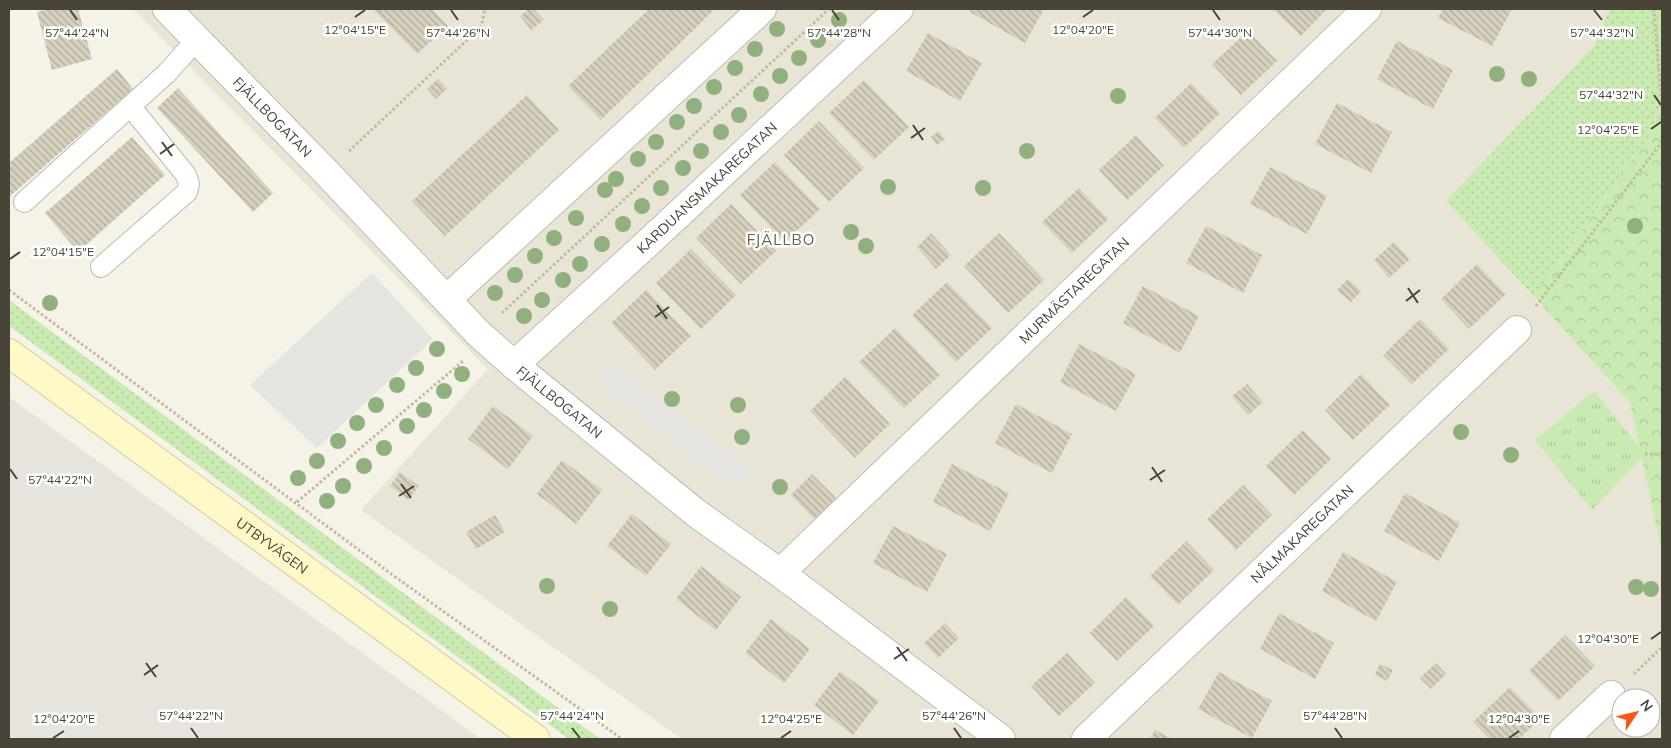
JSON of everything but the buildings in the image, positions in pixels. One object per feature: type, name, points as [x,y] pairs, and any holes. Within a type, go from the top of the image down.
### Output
[{"type":"street","name":"FJÄLLBOGATAN","points":[[168,9],[198,38],[483,338],[696,513],[780,573],[1001,739]]},
{"type":"street","points":[[447,299],[762,9]]},
{"type":"street","name":"KARDUANSMAKAREGATAN","points":[[514,365],[899,9]]},
{"type":"street","name":"MURMÄSTAREGATAN","points":[[780,573],[1367,9]]},
{"type":"street","name":"NÅLMAKAREGATAN","points":[[1086,739],[1517,330]]},
{"type":"street","name":"UTBYVÄGEN","points":[[9,353],[536,739]]},
{"type":"street","points":[[1564,739],[1611,695]]},
{"type":"lane","points":[[24,202],[131,107],[167,73],[198,38]]},
{"type":"lane","points":[[101,267],[187,192],[189,184],[186,175],[131,107]]},
{"type":"path","points":[[326,172],[481,28],[485,9]]},
{"type":"path","points":[[297,502],[483,338],[829,9]]},
{"type":"path","points":[[1654,9],[1662,107]]},
{"type":"path","points":[[1517,330],[1662,142]]},
{"type":"path","points":[[9,290],[297,502],[394,576],[622,739]]},
{"type":"path","points":[[1645,454],[1662,454]]},
{"type":"path","points":[[1618,688],[1662,647]]},
{"type":"shaded area","points":[[133,9],[1609,9],[1595,45],[1446,201],[1630,403],[1662,553],[1662,739],[682,739],[361,510],[488,369]]},
{"type":"shaded area","points":[[372,273],[433,339],[317,448],[250,385]]},
{"type":"shaded area","points":[[611,363],[751,470],[736,490],[596,383]]},
{"type":"shaded area","points":[[9,397],[481,739],[9,739]]},
{"type":"green space","points":[[1609,9],[1662,9],[1662,103],[1649,136],[1534,297],[1446,201],[1595,45]]},
{"type":"green space","points":[[1662,103],[1662,553],[1630,403],[1534,297],[1649,136]]},
{"type":"green space","points":[[9,300],[600,739],[569,739],[9,326]]},
{"type":"green space","points":[[1594,391],[1645,454],[1592,510],[1535,440]]},
{"type":"district","name":"FJÄLLBO","points":[[781,240]]}]
